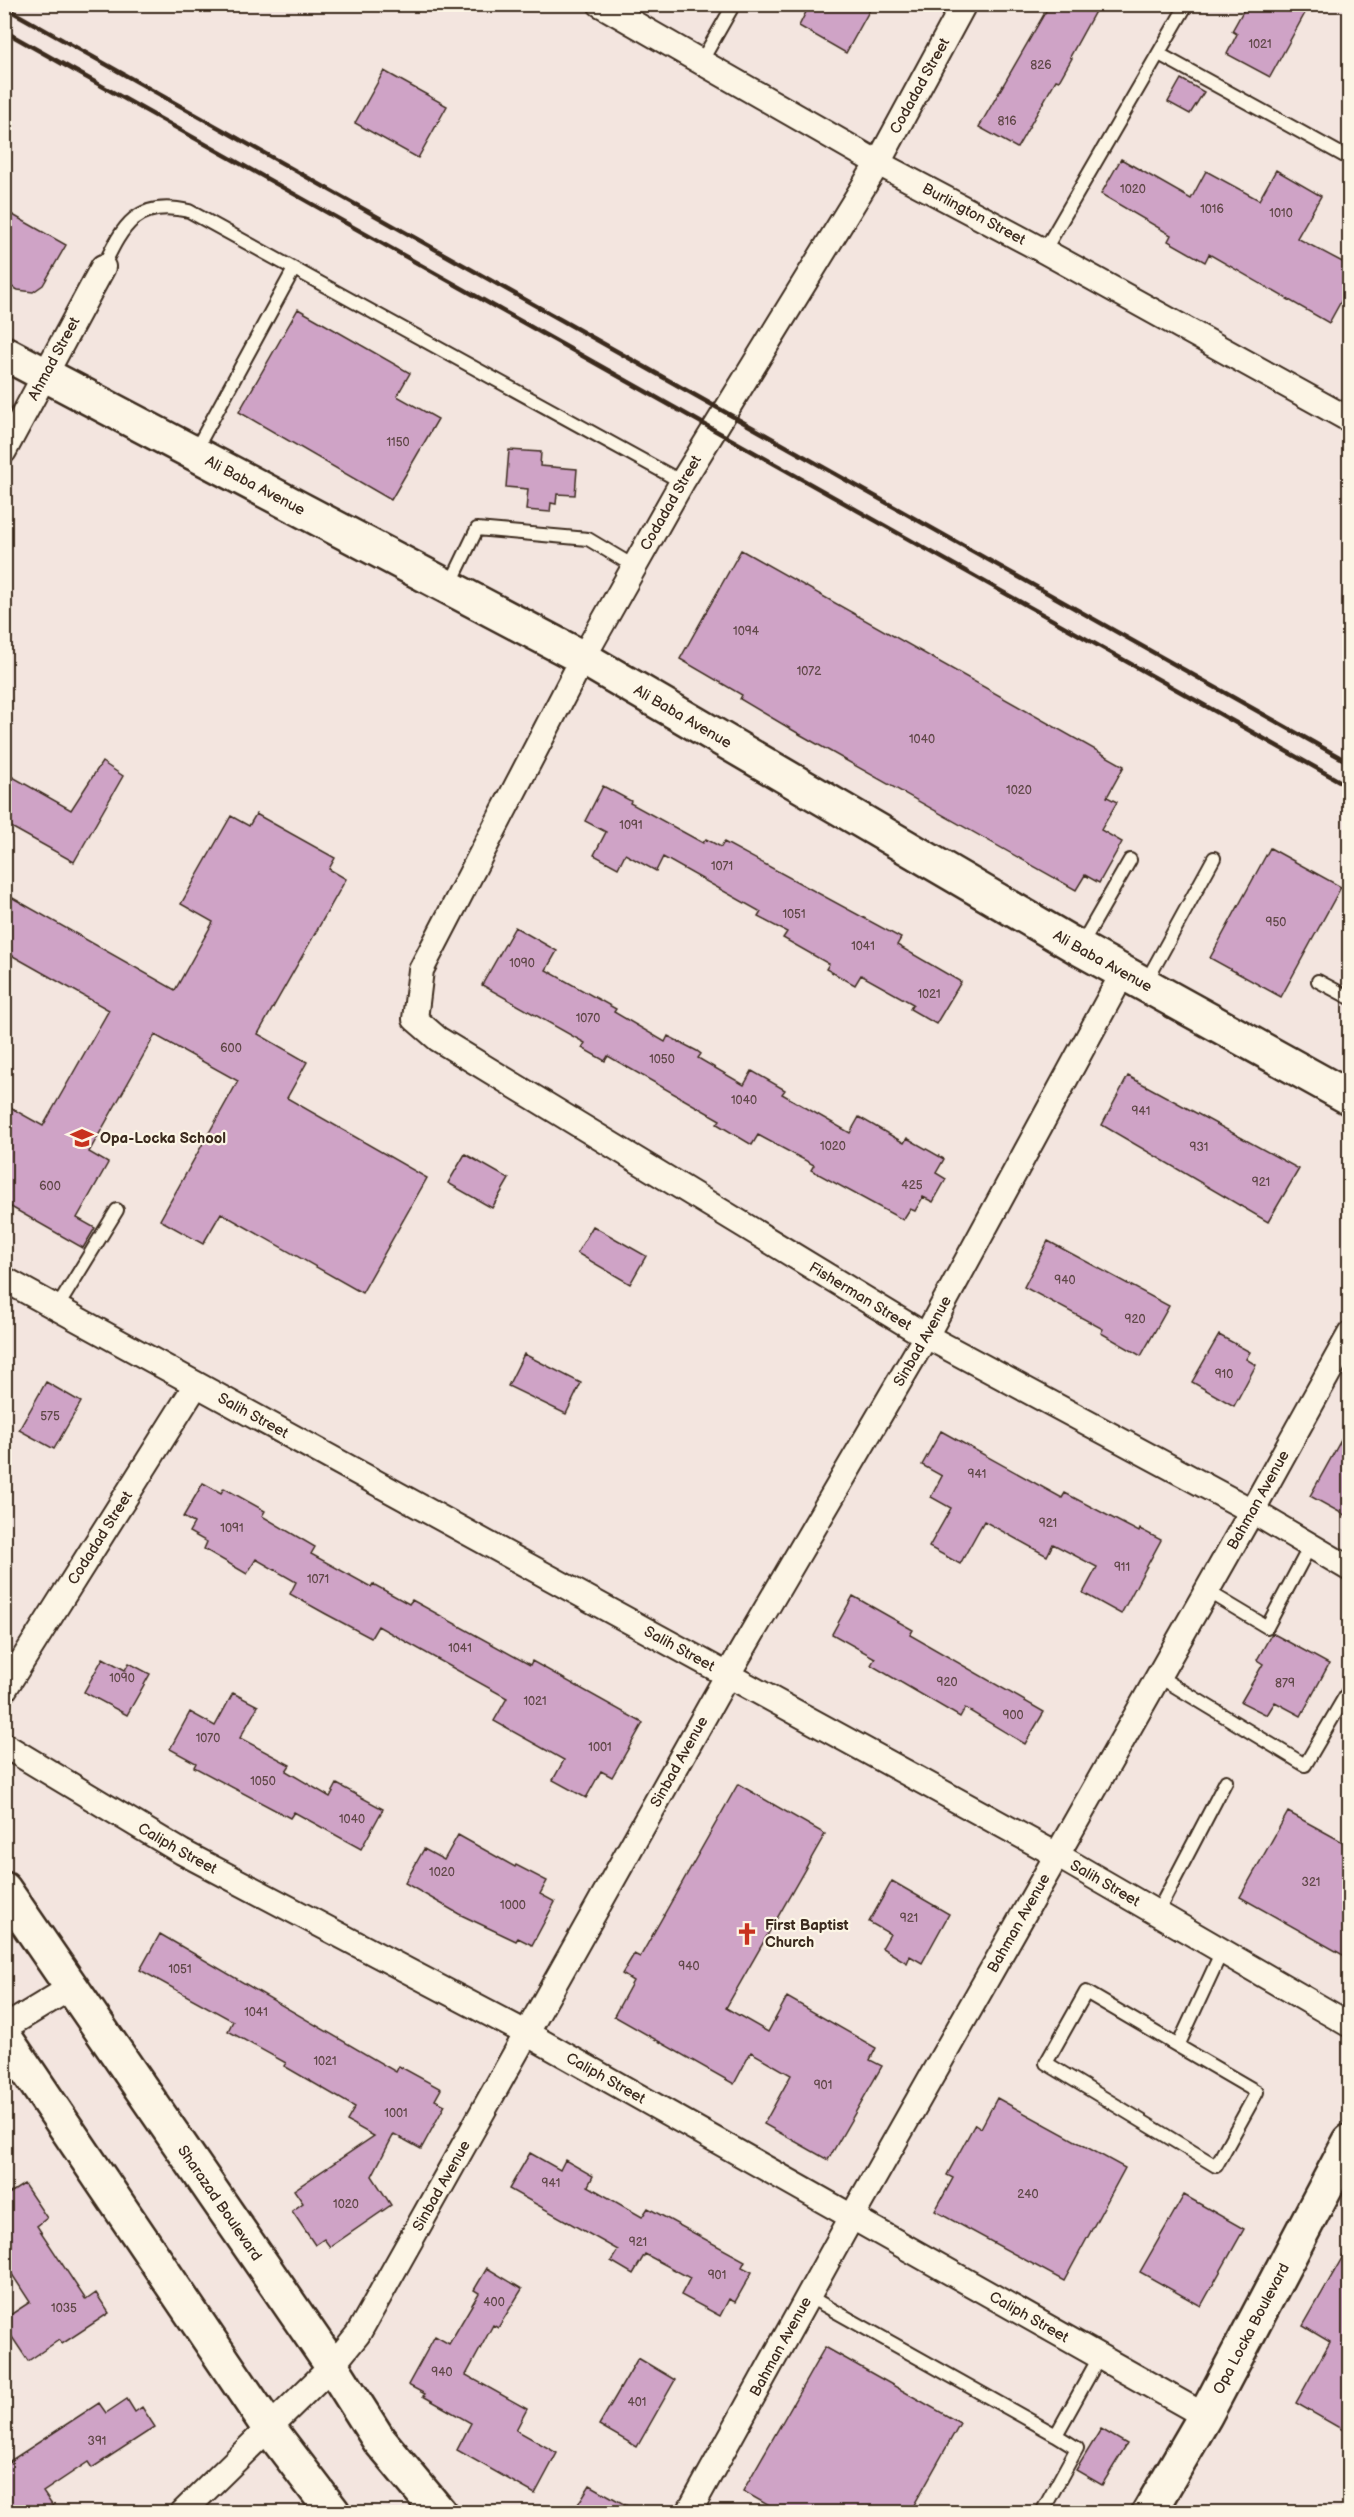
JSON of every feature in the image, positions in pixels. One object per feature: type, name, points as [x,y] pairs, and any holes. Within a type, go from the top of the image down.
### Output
[{"type":"street","name":"Burlington Street","points":[[600,4],[878,163],[1044,251],[1350,420]]},
{"type":"street","name":"Codadad Street","points":[[415,1019],[421,970],[583,658],[682,482],[878,163],[964,4]]},
{"type":"street","name":"Ahmad Street","points":[[4,452],[103,267]]},
{"type":"street","name":"Ali Baba Avenue","points":[[4,353],[583,658],[1079,948],[1350,1098]]},
{"type":"street","name":"Sinbad Avenue","points":[[183,2512],[332,2366],[358,2334],[727,1676],[1134,978]]},
{"type":"street","name":"Fisherman Street","points":[[415,1019],[438,1039],[926,1336],[1252,1511],[1350,1569]]},
{"type":"street","name":"Salih Street","points":[[4,1279],[1055,1854],[1350,2025]]},
{"type":"street","name":"Bahman Avenue","points":[[689,2512],[1055,1854],[1252,1511],[1350,1334]]},
{"type":"street","name":"Codadad Street","points":[[4,1690],[196,1385]]},
{"type":"street","name":"Caliph Street","points":[[4,1745],[182,1852],[526,2033],[853,2215],[1205,2416]]},
{"type":"street","name":"Sharazad Boulevard","points":[[4,1889],[332,2366],[379,2440],[439,2512]]},
{"type":"street","points":[[4,2028],[70,1988]]},
{"type":"street","points":[[4,2037],[269,2428],[333,2512]]},
{"type":"street","name":"Opa Locka Boulevard","points":[[1149,2512],[1205,2416],[1350,2141]]},
{"type":"lane","points":[[701,62],[734,4]]},
{"type":"lane","points":[[1044,251],[1187,4]]},
{"type":"lane","points":[[1159,54],[1350,159]]},
{"type":"lane","points":[[103,267],[122,228],[143,212],[172,207],[189,211],[682,482]]},
{"type":"lane","points":[[194,454],[294,269]]},
{"type":"lane","points":[[448,588],[477,529],[588,539],[635,567]]},
{"type":"lane","points":[[1134,978],[1214,858]]},
{"type":"lane","points":[[1079,948],[1130,860]]},
{"type":"lane","points":[[1318,981],[1350,998]]},
{"type":"lane","points":[[57,1308],[117,1210]]},
{"type":"lane","points":[[1206,1591],[1267,1627],[1310,1546]]},
{"type":"lane","points":[[1158,1676],[1305,1765],[1350,1688]]},
{"type":"lane","points":[[1156,1912],[1226,1781]]},
{"type":"lane","points":[[1178,2046],[1222,1951]]},
{"type":"lane","points":[[1086,1992],[1178,2046],[1257,2092],[1216,2166],[1046,2063],[1086,1992]]},
{"type":"lane","points":[[808,2296],[1077,2448],[1042,2512]]},
{"type":"lane","points":[[1056,2435],[1100,2356]]},
{"type":"building","points":[[810,4],[873,4],[846,53],[799,26]]},
{"type":"building","points":[[1050,4],[1099,4],[1059,81],[1056,80],[1017,148],[979,127]]},
{"type":"building","points":[[1247,4],[1310,4],[1270,77],[1227,54],[1237,34],[1232,31]]},
{"type":"building","points":[[384,71],[447,106],[418,158],[355,123]]},
{"type":"building","points":[[1181,79],[1204,92],[1190,114],[1168,102]]},
{"type":"building","points":[[1121,159],[1191,199],[1206,171],[1259,200],[1276,170],[1321,196],[1297,238],[1350,266],[1350,285],[1329,323],[1209,254],[1205,262],[1168,241],[1171,235],[1101,194]]},
{"type":"building","points":[[4,210],[66,245],[43,285],[33,292],[18,290],[4,283]]},
{"type":"building","points":[[298,309],[410,373],[397,396],[438,419],[391,500],[239,412]]},
{"type":"building","points":[[509,450],[541,452],[540,466],[577,469],[575,495],[557,494],[556,504],[551,503],[550,512],[526,510],[528,489],[506,487]]},
{"type":"building","points":[[741,550],[1124,766],[1107,797],[1117,802],[1101,830],[1122,842],[1099,883],[1085,875],[1076,890],[801,735],[740,699],[742,695],[680,659]]},
{"type":"building","points":[[102,762],[123,776],[74,862],[4,823],[4,772],[71,810]]},
{"type":"building","points":[[603,786],[703,843],[706,839],[721,847],[724,842],[901,938],[897,945],[961,982],[936,1024],[910,1009],[913,1004],[861,975],[855,985],[826,969],[829,964],[783,938],[787,932],[758,917],[761,912],[663,857],[656,871],[625,854],[618,868],[594,855],[606,832],[585,821]]},
{"type":"building","points":[[256,814],[335,858],[329,869],[346,879],[258,1034],[307,1062],[287,1098],[427,1178],[362,1293],[221,1213],[203,1244],[160,1220],[238,1081],[155,1035],[89,1152],[108,1163],[77,1218],[95,1228],[83,1248],[4,1203],[4,1104],[43,1126],[109,1010],[4,951],[4,893],[175,990],[213,922],[181,904],[231,816],[249,826]]},
{"type":"building","points":[[1270,848],[1341,887],[1281,997],[1210,958]]},
{"type":"building","points":[[515,927],[557,951],[546,970],[616,1009],[614,1012],[665,1042],[668,1036],[697,1051],[701,1054],[698,1058],[744,1085],[752,1071],[785,1090],[782,1094],[850,1133],[859,1117],[904,1143],[907,1138],[944,1159],[936,1173],[946,1179],[933,1202],[923,1197],[915,1211],[910,1209],[903,1220],[811,1170],[814,1165],[758,1135],[752,1145],[717,1124],[720,1120],[608,1056],[605,1061],[582,1048],[585,1043],[482,985]]},
{"type":"building","points":[[1128,1076],[1299,1169],[1268,1222],[1102,1125]]},
{"type":"building","points":[[465,1154],[509,1179],[492,1208],[448,1183]]},
{"type":"building","points":[[593,1226],[646,1256],[630,1284],[577,1253]]},
{"type":"building","points":[[1048,1241],[1169,1306],[1141,1356],[1101,1333],[1103,1329],[1024,1287]]},
{"type":"building","points":[[1219,1335],[1250,1352],[1246,1359],[1256,1365],[1234,1406],[1192,1382]]},
{"type":"building","points":[[524,1354],[581,1383],[566,1414],[508,1386]]},
{"type":"building","points":[[46,1382],[81,1402],[54,1449],[19,1430]]},
{"type":"building","points":[[1350,1424],[1350,1518],[1310,1496]]},
{"type":"building","points":[[941,1431],[1062,1498],[1065,1493],[1139,1532],[1140,1529],[1161,1540],[1121,1614],[1083,1593],[1097,1567],[1053,1544],[1047,1556],[984,1521],[960,1564],[929,1547],[951,1508],[931,1497],[942,1476],[922,1465]]},
{"type":"building","points":[[203,1483],[221,1493],[224,1488],[265,1511],[262,1516],[315,1547],[311,1554],[371,1587],[373,1584],[409,1604],[412,1600],[530,1665],[532,1661],[643,1723],[612,1777],[601,1771],[586,1798],[553,1780],[564,1760],[494,1721],[507,1698],[378,1626],[371,1638],[326,1614],[290,1594],[296,1582],[256,1559],[247,1574],[204,1549],[207,1542],[189,1532],[194,1523],[183,1517]]},
{"type":"building","points":[[853,1596],[913,1630],[910,1635],[1044,1712],[1025,1744],[965,1708],[960,1717],[871,1665],[875,1658],[832,1634]]},
{"type":"building","points":[[1272,1633],[1329,1664],[1301,1716],[1275,1702],[1267,1715],[1241,1702],[1263,1664],[1257,1660]]},
{"type":"building","points":[[103,1658],[125,1670],[129,1663],[150,1674],[127,1715],[84,1692]]},
{"type":"building","points":[[233,1693],[258,1706],[240,1738],[290,1765],[286,1771],[330,1797],[337,1784],[383,1809],[361,1849],[294,1812],[290,1818],[194,1767],[196,1763],[170,1749],[190,1712],[215,1726]]},
{"type":"building","points":[[738,1784],[825,1834],[726,2008],[768,2032],[787,1997],[876,2048],[870,2060],[882,2066],[828,2160],[764,2124],[791,2075],[751,2052],[734,2084],[614,2016],[633,1981],[622,1974],[634,1954],[640,1957]]},
{"type":"building","points":[[1288,1812],[1350,1846],[1350,1959],[1240,1897]]},
{"type":"building","points":[[458,1835],[515,1867],[516,1865],[547,1881],[540,1894],[555,1902],[532,1945],[518,1938],[516,1941],[459,1914],[405,1883],[424,1849],[444,1860]]},
{"type":"building","points":[[892,1881],[949,1914],[922,1963],[910,1956],[907,1963],[882,1948],[890,1934],[869,1922]]},
{"type":"building","points":[[160,1934],[396,2072],[399,2066],[441,2089],[435,2100],[445,2105],[421,2149],[394,2134],[372,2176],[391,2205],[330,2247],[324,2239],[315,2245],[292,2211],[303,2203],[294,2190],[374,2136],[347,2121],[355,2107],[284,2066],[286,2063],[228,2031],[233,2021],[140,1970]]},
{"type":"building","points":[[997,2098],[1125,2168],[1064,2281],[935,2211],[953,2178],[947,2175],[975,2124],[981,2128]]},
{"type":"building","points":[[530,2153],[560,2170],[565,2160],[593,2176],[588,2186],[642,2217],[648,2208],[745,2261],[742,2267],[752,2272],[735,2302],[729,2299],[720,2316],[681,2295],[690,2278],[645,2254],[633,2274],[611,2261],[618,2250],[509,2189]]},
{"type":"building","points":[[24,2184],[47,2218],[37,2226],[86,2300],[96,2293],[109,2313],[62,2344],[59,2340],[28,2361],[4,2325],[4,2319],[30,2302],[4,2262],[4,2197]]},
{"type":"building","points":[[1184,2195],[1244,2229],[1201,2306],[1140,2272]]},
{"type":"building","points":[[1350,2244],[1350,2434],[1296,2403],[1330,2342],[1303,2326]]},
{"type":"building","points":[[487,2268],[522,2289],[498,2328],[493,2325],[466,2375],[527,2409],[516,2430],[557,2453],[535,2494],[457,2450],[471,2423],[408,2385],[435,2336],[449,2344],[479,2293],[474,2290]]},
{"type":"building","points":[[825,2347],[960,2423],[910,2512],[780,2512],[743,2491]]},
{"type":"building","points":[[638,2358],[675,2380],[637,2447],[599,2425]]},
{"type":"building","points":[[127,2399],[135,2412],[142,2407],[155,2427],[92,2468],[88,2462],[43,2492],[57,2512],[4,2512],[4,2465],[99,2403],[106,2413]]},
{"type":"building","points":[[1101,2429],[1127,2444],[1102,2485],[1076,2470]]},
{"type":"building","points":[[590,2485],[638,2512],[573,2512]]},
{"type":"railway","points":[[4,7],[1350,763]]},
{"type":"railway","points":[[4,31],[1350,787]]},
{"type":"place","name":"Opa-Locka School","points":[[82,1138]]},
{"type":"place","name":"First Baptist Church","points":[[747,1934]]}]
